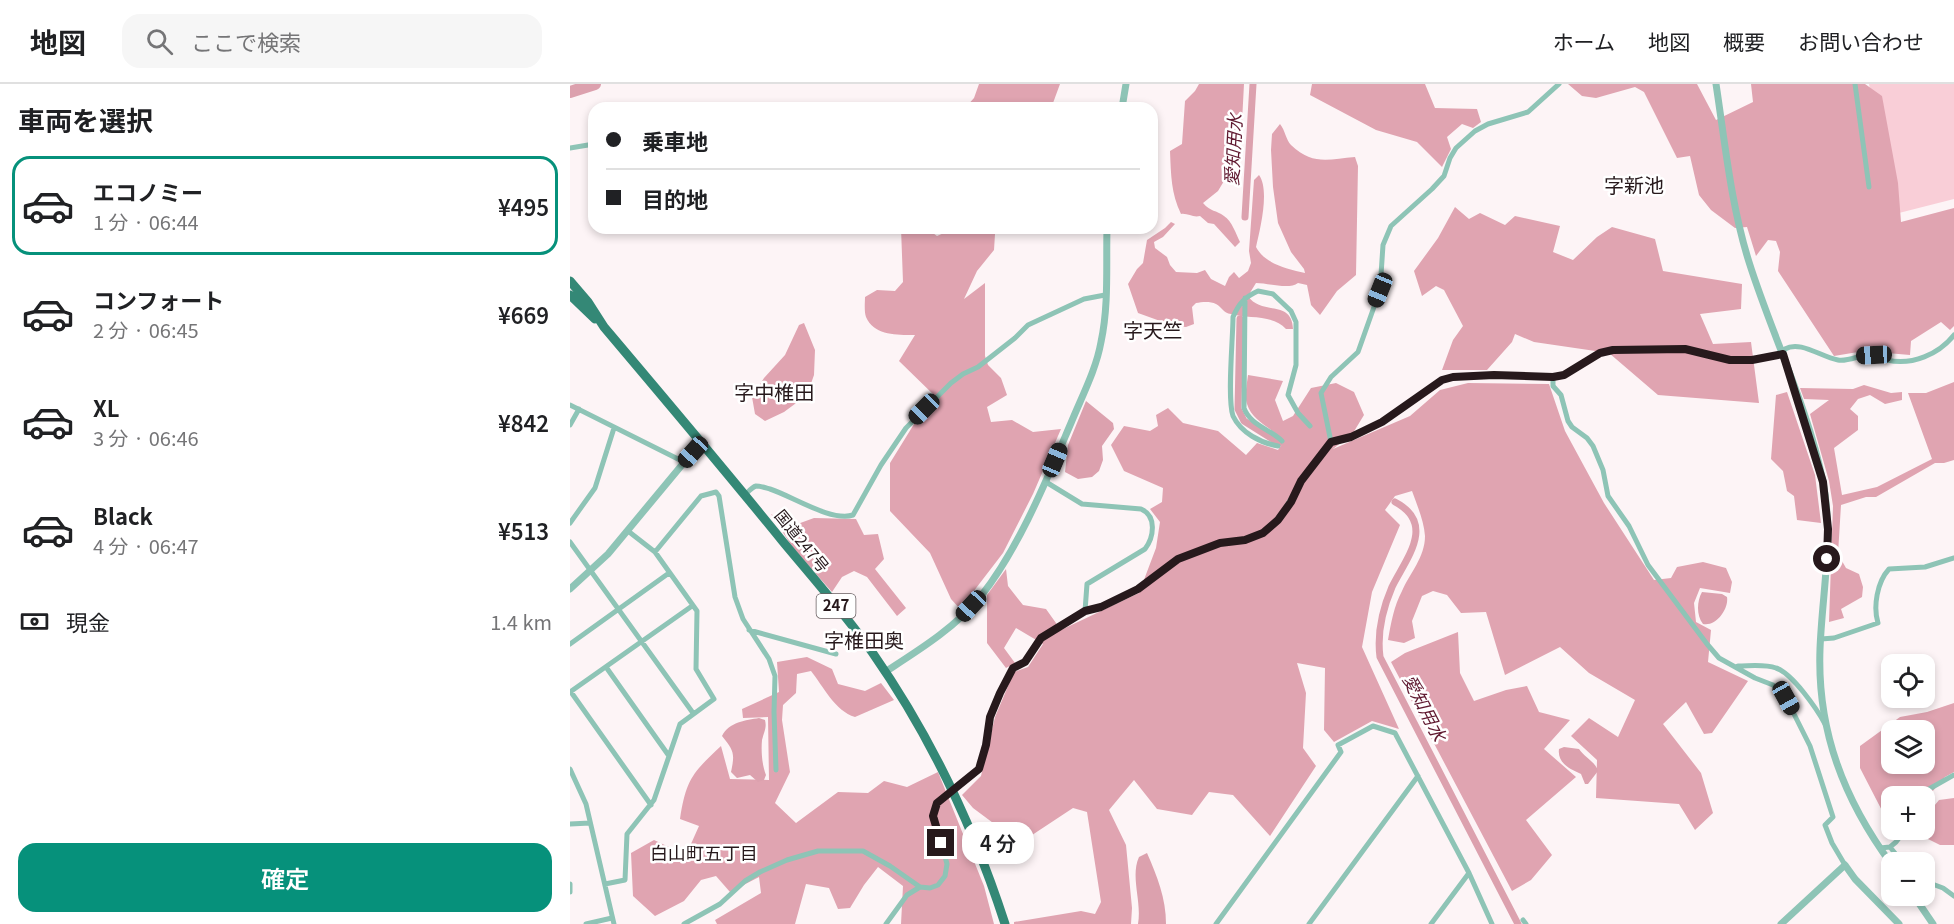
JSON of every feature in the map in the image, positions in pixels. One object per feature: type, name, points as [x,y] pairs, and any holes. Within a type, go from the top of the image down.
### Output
[{"type":"highway","name":"国道247号","points":[[570,281],[588,302],[604,327]]},
{"type":"highway","name":"国道247号","points":[[570,295],[604,327],[701,442],[856,632],[885,672],[958,801],[988,874],[1005,924]]},
{"type":"street","points":[[1123,102],[1126,84]]},
{"type":"street","points":[[1331,442],[1321,393],[1331,377],[1353,358],[1359,348],[1380,290],[1382,252],[1387,231],[1444,176],[1456,148],[1475,131],[1488,124],[1528,112],[1559,84]]},
{"type":"street","points":[[1716,84],[1741,232],[1749,262],[1783,354],[1818,463],[1826,506],[1827,559],[1820,673],[1825,725],[1834,760],[1844,785],[1883,852]]},
{"type":"street","points":[[1855,84],[1869,187]]},
{"type":"street","points":[[570,148],[588,145]]},
{"type":"street","points":[[885,672],[943,633],[980,597],[997,574],[1046,482],[1096,362],[1104,321],[1107,234]]},
{"type":"street","points":[[1245,298],[1244,408],[1248,417],[1273,432],[1280,444],[1270,445],[1239,426],[1232,411],[1233,317],[1245,298],[1258,291],[1274,294],[1291,311],[1296,322],[1295,371],[1288,395],[1298,413],[1310,426]]},
{"type":"street","points":[[745,495],[753,487],[761,487],[787,494],[808,505],[843,517],[853,515],[881,465],[906,428],[951,383],[978,367],[1028,325],[1084,299],[1105,295]]},
{"type":"street","points":[[1783,354],[1785,349],[1795,345],[1817,355],[1840,361],[1874,355],[1888,361],[1911,360],[1937,351],[1954,335]]},
{"type":"street","points":[[684,924],[720,904],[745,881],[760,872],[796,857],[818,851],[863,851],[883,861],[920,887],[930,888],[938,885],[942,882],[947,870],[946,858],[933,816],[937,803],[979,769],[986,745],[990,717],[1013,668],[1025,662],[1041,638],[1085,611],[1101,607],[1138,589],[1178,559],[1220,543],[1245,540],[1263,533],[1278,520],[1291,502],[1301,481],[1331,442],[1351,437],[1382,422],[1442,380],[1453,377],[1494,375],[1553,377],[1564,375],[1600,353],[1613,350],[1685,349],[1730,360],[1752,360],[1783,354]]},
{"type":"street","points":[[1553,377],[1553,386],[1561,395],[1568,421],[1593,446],[1603,470],[1608,496],[1629,526],[1648,566],[1719,658],[1773,685],[1786,698],[1810,746],[1833,817],[1825,825],[1832,843],[1855,879],[1899,924]]},
{"type":"street","points":[[570,405],[684,462]]},
{"type":"street","points":[[570,425],[579,410]]},
{"type":"street","points":[[570,523],[595,488],[614,428]]},
{"type":"street","points":[[570,589],[592,571],[628,531],[701,442]]},
{"type":"street","points":[[1046,482],[1082,504],[1141,509],[1147,512],[1152,521],[1151,542],[1145,549],[1087,584],[1085,611]]},
{"type":"street","points":[[655,552],[701,495],[716,492],[719,496],[733,590],[749,630],[762,647],[775,676],[776,770]]},
{"type":"street","points":[[605,884],[625,880],[627,834],[651,805],[680,724],[714,699],[696,669],[696,611],[655,552],[628,531]]},
{"type":"street","points":[[570,542],[693,714]]},
{"type":"street","points":[[1821,639],[1834,638],[1878,623],[1874,612],[1876,601],[1882,580],[1889,569],[1924,567],[1954,558]]},
{"type":"street","points":[[570,644],[669,573]]},
{"type":"street","points":[[651,805],[570,692],[692,606]]},
{"type":"street","points":[[749,630],[836,654]]},
{"type":"street","points":[[1733,665],[1773,667],[1783,671],[1825,725]]},
{"type":"street","points":[[606,667],[669,756]]},
{"type":"street","points":[[1216,924],[1341,752],[1338,745],[1373,726],[1395,733],[1469,873],[1492,924]]},
{"type":"street","points":[[570,769],[586,804],[613,921],[585,924]]},
{"type":"street","points":[[1934,786],[1954,775]]},
{"type":"street","points":[[1309,924],[1418,776]]},
{"type":"street","points":[[570,824],[590,823]]},
{"type":"street","points":[[1880,848],[1890,847],[1898,840]]},
{"type":"street","points":[[1890,847],[1894,852]]},
{"type":"street","points":[[1781,924],[1845,865]]},
{"type":"street","points":[[1431,924],[1469,873]]},
{"type":"street","points":[[570,884],[570,892]]},
{"type":"street","points":[[1935,885],[1954,896]]},
{"type":"street","points":[[886,924],[907,895],[920,887]]},
{"type":"street","points":[[1921,906],[1933,924]]},
{"type":"shaded area","points":[[979,84],[1060,84],[1053,102],[970,102]]},
{"type":"shaded area","points":[[1199,84],[1244,84],[1241,141],[1233,150],[1224,181],[1218,191],[1203,203],[1229,221],[1240,242],[1235,247],[1214,224],[1208,223],[1200,216],[1181,214],[1173,191],[1170,151],[1182,144],[1185,101]]},
{"type":"shaded area","points":[[1312,84],[1425,84],[1435,108],[1477,109],[1481,122],[1473,128],[1462,124],[1447,137],[1451,149],[1442,167],[1417,142],[1376,130],[1310,95]]},
{"type":"shaded area","points":[[1568,84],[1697,84],[1716,120],[1753,102],[1751,84],[1865,84],[1882,96],[1898,183],[1901,222],[1954,208],[1954,326],[1950,330],[1941,322],[1911,341],[1910,355],[1864,351],[1834,356],[1778,271],[1780,252],[1776,241],[1768,240],[1756,256],[1747,227],[1735,228],[1711,210],[1699,195],[1690,156],[1677,158],[1644,92],[1635,87],[1596,98],[1582,96]]},
{"type":"shaded area","points":[[1869,84],[1954,84],[1954,199],[1891,215]]},
{"type":"shaded area","points":[[1280,124],[1291,145],[1299,152],[1314,159],[1355,157],[1358,166],[1356,275],[1337,291],[1320,315],[1311,305],[1307,285],[1298,283],[1284,286],[1256,283],[1248,296],[1260,305],[1287,314],[1293,329],[1286,329],[1281,324],[1267,319],[1228,313],[1209,302],[1196,303],[1192,307],[1194,324],[1186,327],[1174,326],[1138,313],[1128,284],[1143,263],[1147,240],[1171,222],[1175,224],[1163,237],[1154,242],[1155,248],[1167,257],[1176,272],[1197,273],[1205,270],[1211,279],[1225,286],[1234,272],[1239,278],[1248,271],[1251,263],[1249,251],[1254,180],[1259,175],[1264,190],[1264,200],[1256,247],[1271,262],[1305,273],[1291,252],[1278,223],[1273,187],[1272,134]]},
{"type":"shaded area","points":[[1455,207],[1469,219],[1480,213],[1505,225],[1515,216],[1560,226],[1553,252],[1573,260],[1597,237],[1612,227],[1655,239],[1663,271],[1742,284],[1741,309],[1700,314],[1713,344],[1751,342],[1759,403],[1658,395],[1609,353],[1534,342],[1515,334],[1512,342],[1487,370],[1442,370],[1453,340],[1463,326],[1444,290],[1436,286],[1422,296],[1414,271],[1438,238]]},
{"type":"shaded area","points":[[901,234],[934,234],[937,236],[942,234],[995,234],[994,250],[977,271],[964,299],[985,283],[985,356],[988,365],[1001,378],[1007,395],[987,407],[991,422],[1012,420],[1033,432],[1061,429],[1033,494],[1003,553],[960,609],[951,599],[930,553],[890,511],[890,463],[919,416],[938,399],[899,361],[915,335],[881,331],[870,323],[865,315],[865,297],[877,290],[895,291],[903,282]]},
{"type":"shaded area","points":[[804,323],[815,350],[814,375],[807,395],[784,412],[765,421],[755,414],[752,397],[764,378],[785,355],[799,325]]},
{"type":"shaded area","points":[[1248,375],[1283,381],[1275,400],[1283,421],[1293,416],[1311,388],[1336,383],[1354,392],[1364,415],[1353,433],[1333,449],[1410,416],[1440,390],[1468,383],[1549,384],[1565,431],[1604,503],[1654,580],[1671,578],[1677,567],[1703,562],[1726,568],[1732,582],[1730,593],[1700,588],[1694,603],[1696,622],[1711,630],[1708,662],[1748,681],[1712,733],[1704,734],[1686,702],[1663,724],[1701,773],[1713,813],[1695,830],[1679,804],[1596,798],[1597,760],[1571,736],[1589,718],[1618,737],[1635,700],[1589,673],[1560,647],[1505,675],[1486,612],[1461,613],[1447,595],[1433,591],[1422,596],[1412,621],[1415,638],[1404,643],[1388,640],[1397,603],[1423,551],[1425,536],[1423,525],[1412,491],[1395,496],[1385,510],[1400,525],[1372,592],[1362,647],[1399,729],[1372,721],[1334,742],[1324,730],[1325,668],[1297,663],[1306,693],[1303,748],[1316,766],[1270,836],[1233,795],[1209,792],[1192,815],[1157,809],[1134,780],[1109,810],[1126,845],[1132,908],[1131,924],[1014,924],[1014,922],[1081,911],[1095,914],[1101,902],[1087,812],[1073,808],[1020,843],[973,808],[962,795],[981,776],[995,717],[1014,672],[1028,667],[1043,644],[1016,628],[1004,648],[1015,663],[1006,668],[987,643],[987,595],[1006,569],[1008,586],[1023,605],[1046,609],[1061,630],[1139,593],[1156,548],[1160,522],[1150,509],[1162,502],[1163,488],[1124,471],[1111,445],[1124,426],[1150,431],[1158,426],[1156,415],[1168,408],[1183,423],[1218,431],[1246,455],[1257,443],[1278,450],[1284,441],[1253,415],[1247,404]]},
{"type":"shaded area","points":[[1954,382],[1954,460],[1935,463],[1876,497],[1866,497],[1841,505],[1838,554],[1846,568],[1859,574],[1863,587],[1862,597],[1841,609],[1844,618],[1829,622],[1833,506],[1829,481],[1810,414],[1829,400],[1804,399],[1800,388],[1853,389],[1864,385],[1891,393],[1902,392],[1902,400],[1885,404],[1870,395],[1858,399],[1850,409],[1858,416],[1858,430],[1834,448],[1842,495],[1877,487],[1932,459],[1908,393],[1926,393]]},
{"type":"shaded area","points":[[1787,392],[1815,475],[1821,523],[1797,520],[1794,496],[1787,491],[1783,471],[1771,459],[1776,395]]},
{"type":"shaded area","points":[[1086,401],[1113,423],[1114,429],[1102,446],[1103,460],[1099,471],[1092,477],[1078,479],[1065,472],[1068,445]]},
{"type":"shaded area","points":[[771,514],[792,526],[814,518],[856,519],[864,535],[878,534],[884,559],[875,569],[906,608],[897,616],[867,577],[854,571],[842,577],[832,592],[793,548]]},
{"type":"shaded area","points":[[1702,592],[1722,594],[1727,597],[1724,612],[1713,623],[1703,624],[1698,612]]},
{"type":"shaded area","points":[[1458,632],[1460,673],[1474,701],[1506,690],[1527,686],[1539,712],[1570,720],[1544,749],[1576,777],[1526,820],[1552,855],[1531,880],[1512,891],[1391,662],[1405,653]]},
{"type":"shaded area","points":[[807,657],[832,669],[838,684],[865,691],[881,683],[894,700],[855,717],[835,704],[811,671],[797,674],[796,693],[783,705],[782,720],[790,772],[775,803],[796,823],[838,792],[868,793],[884,781],[907,787],[938,772],[984,886],[994,924],[901,924],[903,886],[878,867],[850,908],[838,909],[829,888],[806,884],[795,924],[717,924],[715,920],[761,893],[759,877],[730,892],[716,876],[701,880],[684,901],[655,916],[633,896],[631,853],[654,840],[686,855],[699,826],[680,819],[685,795],[697,771],[721,746],[730,779],[769,780],[768,717],[743,718],[742,709],[779,692],[777,662]]},
{"type":"shaded area","points":[[1954,703],[1954,772],[1945,777],[1935,788],[1935,786],[1881,786],[1881,809],[1860,768],[1860,746],[1881,731],[1881,774],[1935,774],[1935,720],[1896,720],[1900,717],[1927,712]]},
{"type":"shaded area","points":[[759,718],[765,720],[766,723],[762,749],[766,775],[764,780],[758,782],[750,775],[737,778],[731,772],[732,752],[722,736],[733,725]]},
{"type":"shaded area","points":[[1564,747],[1579,749],[1597,768],[1598,771],[1588,784],[1585,784],[1581,774],[1562,762],[1559,749]]},
{"type":"shaded area","points":[[1954,798],[1954,845],[1940,845],[1930,840],[1935,840],[1935,805],[1939,800]]},
{"type":"shaded area","points":[[1147,853],[1163,896],[1166,924],[1138,924],[1137,865],[1139,857]]},
{"type":"waterway","points":[[570,92],[595,84]]},
{"type":"waterway","name":"愛知用水","points":[[1245,217],[1253,84]]},
{"type":"waterway","name":"愛知用水","points":[[1240,319],[1238,409],[1244,421],[1279,443]]},
{"type":"waterway","name":"愛知用水","points":[[1395,502],[1407,511],[1414,521],[1416,531],[1410,554],[1392,587],[1386,604],[1380,630],[1380,657],[1518,924]]},
{"type":"district","name":"字新池","points":[[1634,186]]},
{"type":"district","name":"字天竺","points":[[1153,331]]},
{"type":"district","name":"字中椎田","points":[[774,393]]},
{"type":"district","name":"字椎田奥","points":[[864,641]]},
{"type":"district","name":"白山町五丁目","points":[[704,854]]},
{"type":"route","points":[[941,843],[933,816],[937,803],[979,769],[986,745],[990,717],[1000,693],[1013,668],[1025,662],[1041,638],[1085,611],[1101,607],[1147,584],[1178,559],[1220,543],[1245,540],[1263,533],[1278,520],[1291,502],[1301,481],[1331,442],[1351,437],[1382,422],[1442,380],[1453,377],[1494,375],[1553,377],[1564,375],[1588,359],[1613,350],[1685,349],[1730,360],[1752,360],[1783,354],[1823,482],[1828,529],[1827,559]]}]
